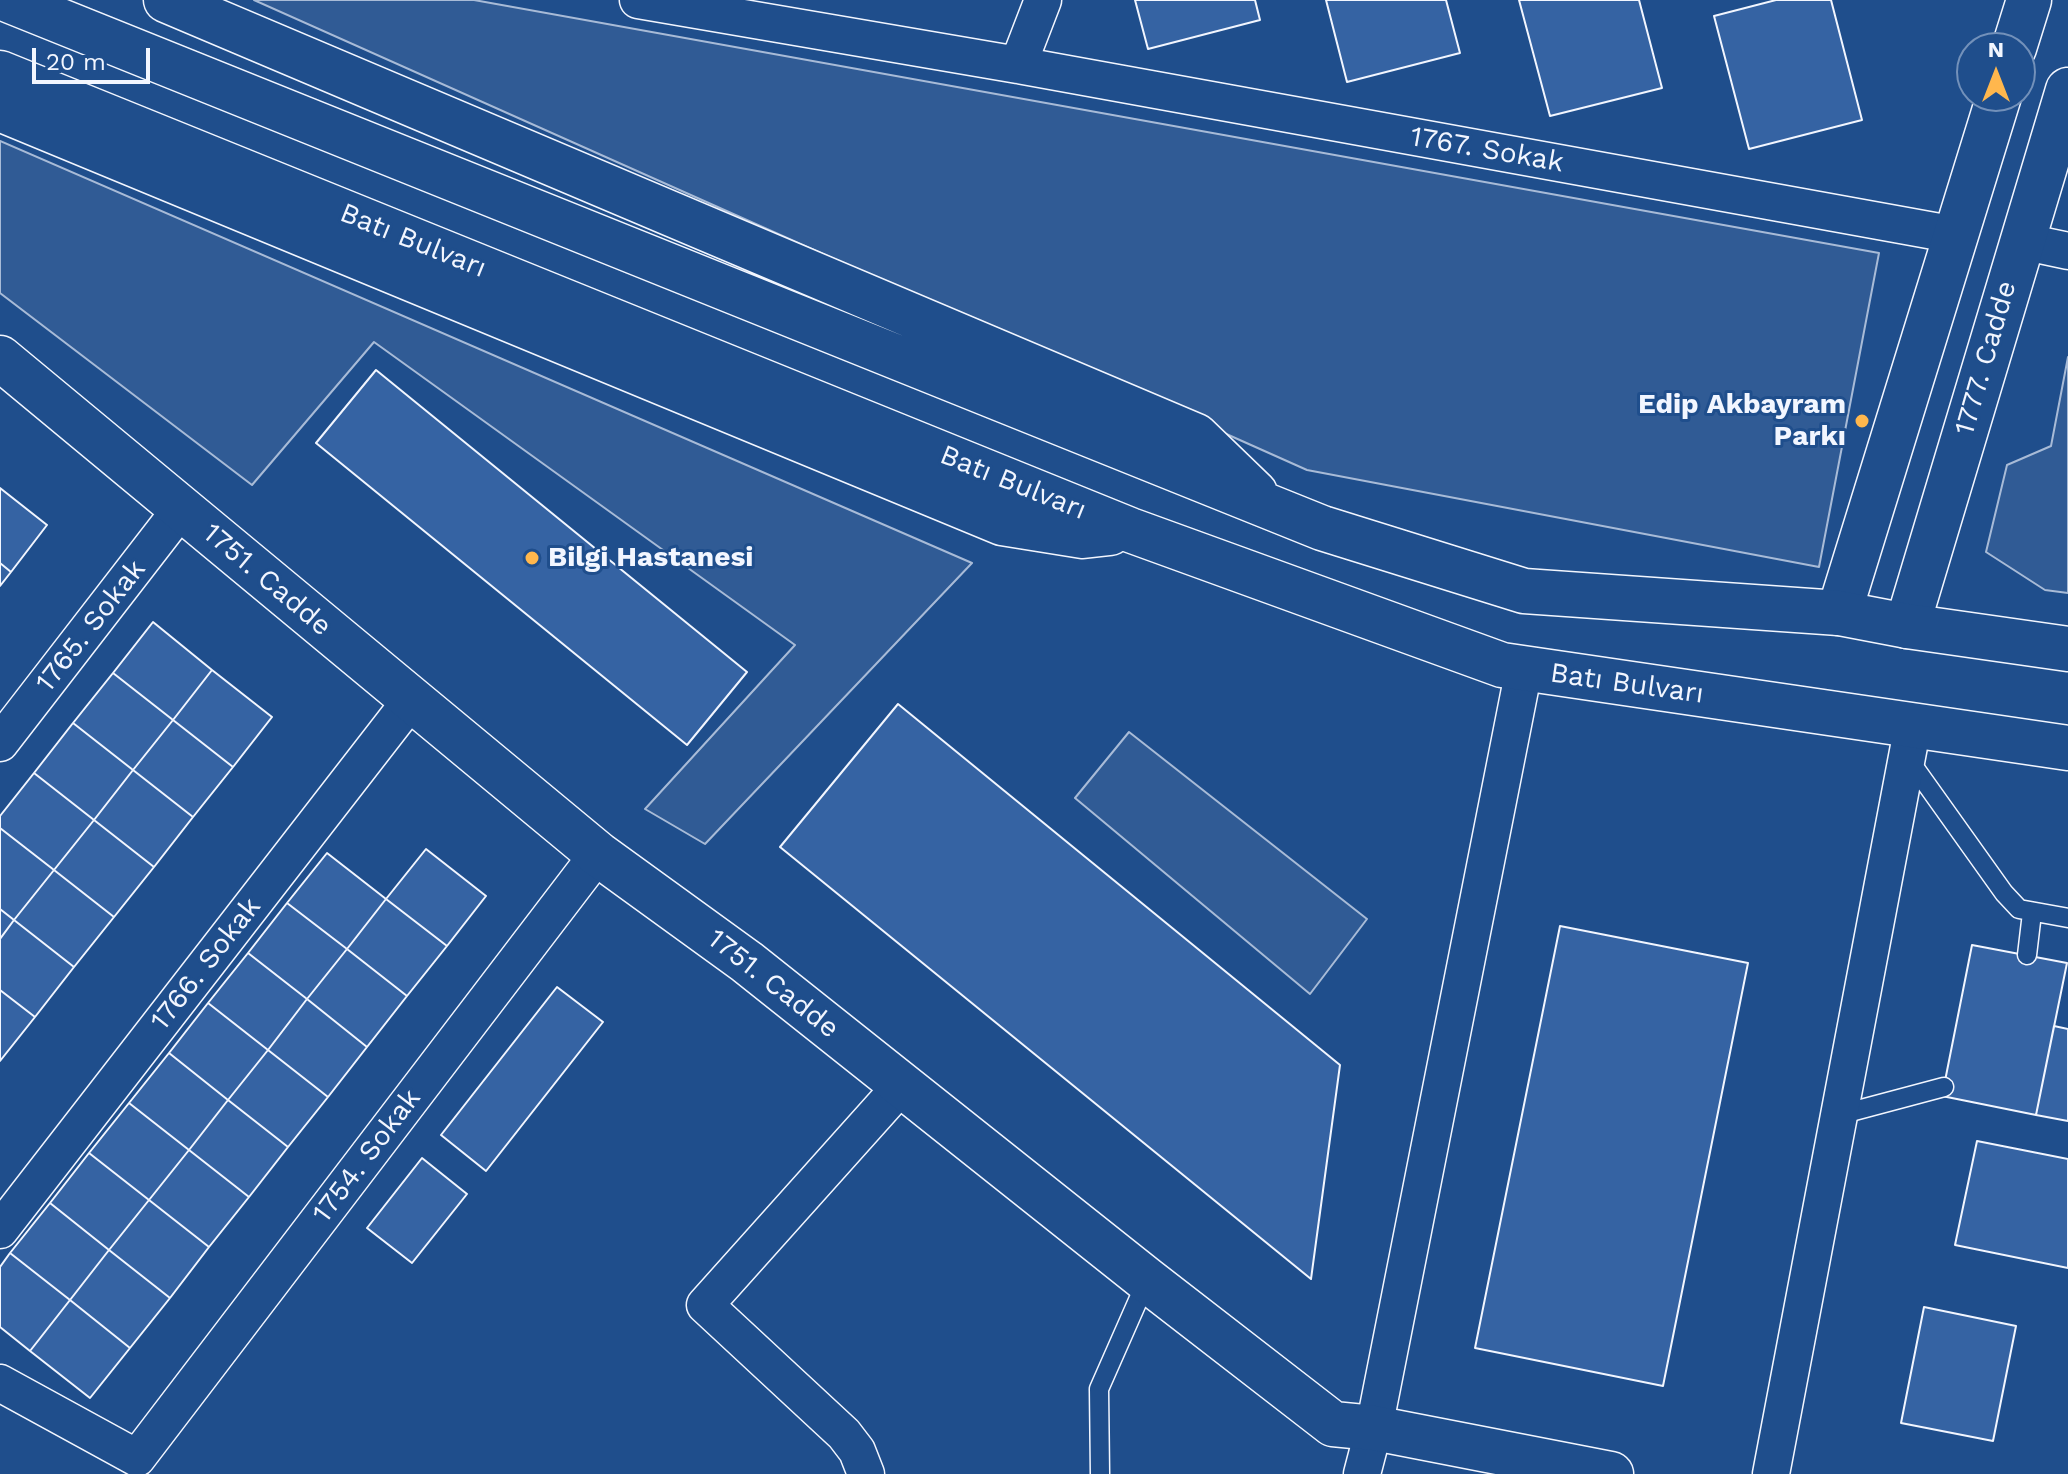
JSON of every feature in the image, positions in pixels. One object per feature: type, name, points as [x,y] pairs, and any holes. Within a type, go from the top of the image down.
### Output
[{"type":"main road","points":[[8,0],[1322,528],[1524,591],[1839,613],[2068,649]]},
{"type":"main road","points":[[166,0],[1196,436],[1271,509]]},
{"type":"main road","points":[[2019,32],[2029,0]]},
{"type":"main road","name":"Batı Bulvarı","points":[[0,73],[1130,530],[1502,665],[1910,741],[2068,748]]},
{"type":"main road","name":"1777. Cadde","points":[[1907,626],[2068,90]]},
{"type":"main road","points":[[0,109],[1002,523],[1083,536],[1130,530]]},
{"type":"main road","points":[[1839,613],[1994,112]]},
{"type":"main road","name":"1751. Cadde","points":[[0,358],[598,854],[747,962],[1333,1424],[1374,1428],[1611,1474]]},
{"type":"street","name":"1767. Sokak","points":[[638,0],[1018,65],[1956,235]]},
{"type":"street","points":[[1018,65],[1043,0]]},
{"type":"street","points":[[2021,241],[2068,251]]},
{"type":"street","name":"1765. Sokak","points":[[0,743],[181,509]]},
{"type":"street","points":[[1362,1474],[1374,1428],[1524,669]]},
{"type":"street","name":"1766. Sokak","points":[[0,1230],[412,699]]},
{"type":"street","points":[[1771,1474],[1910,741]]},
{"type":"street","name":"1754. Sokak","points":[[140,1466],[598,854]]},
{"type":"street","points":[[866,1474],[857,1451],[844,1434],[705,1305],[902,1085]]},
{"type":"street","points":[[0,1383],[140,1466]]},
{"type":"lane","points":[[1910,741],[2004,893],[2019,909],[2068,918]]},
{"type":"lane","points":[[2027,955],[2032,913]]},
{"type":"lane","points":[[1839,1115],[1944,1087]]},
{"type":"lane","points":[[1100,1474],[1099,1389],[1147,1280]]},
{"type":"shaded area","points":[[254,0],[474,0],[1879,253],[1819,567],[1307,470]]},
{"type":"shaded area","points":[[0,141],[972,563],[705,844],[645,809],[795,645],[374,342],[252,485],[0,293]]},
{"type":"shaded area","points":[[2068,357],[2068,593],[2045,590],[1986,552],[2007,465],[2051,446]]},
{"type":"shaded area","points":[[1129,732],[1367,919],[1310,994],[1075,798]]},
{"type":"building","points":[[1135,0],[1255,0],[1260,20],[1148,49]]},
{"type":"building","points":[[1326,0],[1446,0],[1460,53],[1347,82]]},
{"type":"building","points":[[1519,0],[1639,0],[1662,88],[1550,116]]},
{"type":"building","points":[[1776,0],[1831,0],[1862,120],[1749,149],[1714,16]]},
{"type":"building","name":"Bilgi Hastanesi","points":[[376,370],[747,672],[687,745],[316,443]]},
{"type":"building","points":[[0,488],[47,525],[11,572],[0,563]]},
{"type":"building","points":[[0,563],[11,572],[0,586]]},
{"type":"building","points":[[153,622],[212,670],[173,720],[113,673]]},
{"type":"building","points":[[212,670],[272,717],[233,767],[173,720]]},
{"type":"building","points":[[113,673],[173,720],[133,770],[73,723]]},
{"type":"building","points":[[898,704],[1340,1065],[1311,1279],[780,847]]},
{"type":"building","points":[[173,720],[233,767],[193,817],[133,770]]},
{"type":"building","points":[[73,723],[133,770],[94,820],[34,773]]},
{"type":"building","points":[[133,770],[193,817],[154,867],[94,820]]},
{"type":"building","points":[[34,773],[94,820],[54,870],[0,828],[0,816]]},
{"type":"building","points":[[94,820],[154,867],[114,917],[54,870]]},
{"type":"building","points":[[0,828],[54,870],[14,920],[0,909]]},
{"type":"building","points":[[426,849],[486,896],[447,946],[386,899]]},
{"type":"building","points":[[327,853],[386,899],[347,949],[287,903]]},
{"type":"building","points":[[54,870],[114,917],[74,967],[14,920]]},
{"type":"building","points":[[386,899],[447,946],[407,996],[347,949]]},
{"type":"building","points":[[287,903],[347,949],[307,999],[248,953]]},
{"type":"building","points":[[0,909],[14,920],[0,939]]},
{"type":"building","points":[[14,920],[74,967],[35,1017],[0,990],[0,939]]},
{"type":"building","points":[[1560,926],[1748,963],[1663,1386],[1475,1348]]},
{"type":"building","points":[[1972,945],[2067,963],[2036,1115],[1942,1096]]},
{"type":"building","points":[[347,949],[407,996],[367,1047],[307,999]]},
{"type":"building","points":[[248,953],[307,999],[268,1050],[208,1003]]},
{"type":"building","points":[[557,987],[603,1022],[486,1171],[441,1135]]},
{"type":"building","points":[[0,990],[35,1017],[0,1061]]},
{"type":"building","points":[[307,999],[367,1047],[328,1097],[268,1050]]},
{"type":"building","points":[[208,1003],[268,1050],[228,1100],[169,1053]]},
{"type":"building","points":[[2054,1026],[2068,1029],[2068,1121],[2036,1115]]},
{"type":"building","points":[[268,1050],[328,1097],[288,1147],[228,1100]]},
{"type":"building","points":[[169,1053],[228,1100],[189,1150],[129,1103]]},
{"type":"building","points":[[228,1100],[288,1147],[249,1197],[189,1150]]},
{"type":"building","points":[[129,1103],[189,1150],[149,1200],[89,1153]]},
{"type":"building","points":[[1977,1141],[2068,1159],[2068,1268],[1955,1245]]},
{"type":"building","points":[[189,1150],[249,1197],[209,1247],[149,1200]]},
{"type":"building","points":[[89,1153],[149,1200],[109,1250],[50,1203]]},
{"type":"building","points":[[422,1158],[467,1194],[412,1263],[367,1228]]},
{"type":"building","points":[[149,1200],[209,1247],[170,1298],[109,1250]]},
{"type":"building","points":[[50,1203],[109,1250],[70,1300],[10,1253]]},
{"type":"building","points":[[109,1250],[170,1298],[130,1348],[70,1300]]},
{"type":"building","points":[[10,1253],[70,1300],[30,1351],[0,1327],[0,1267]]},
{"type":"building","points":[[70,1300],[130,1348],[90,1398],[30,1351]]},
{"type":"building","points":[[1924,1307],[2016,1326],[1993,1441],[1901,1423]]},
{"type":"place","name":"Edip Akbayram Parkı","points":[[1862,421]]},
{"type":"place","name":"Bilgi Hastanesi","points":[[532,558]]}]
